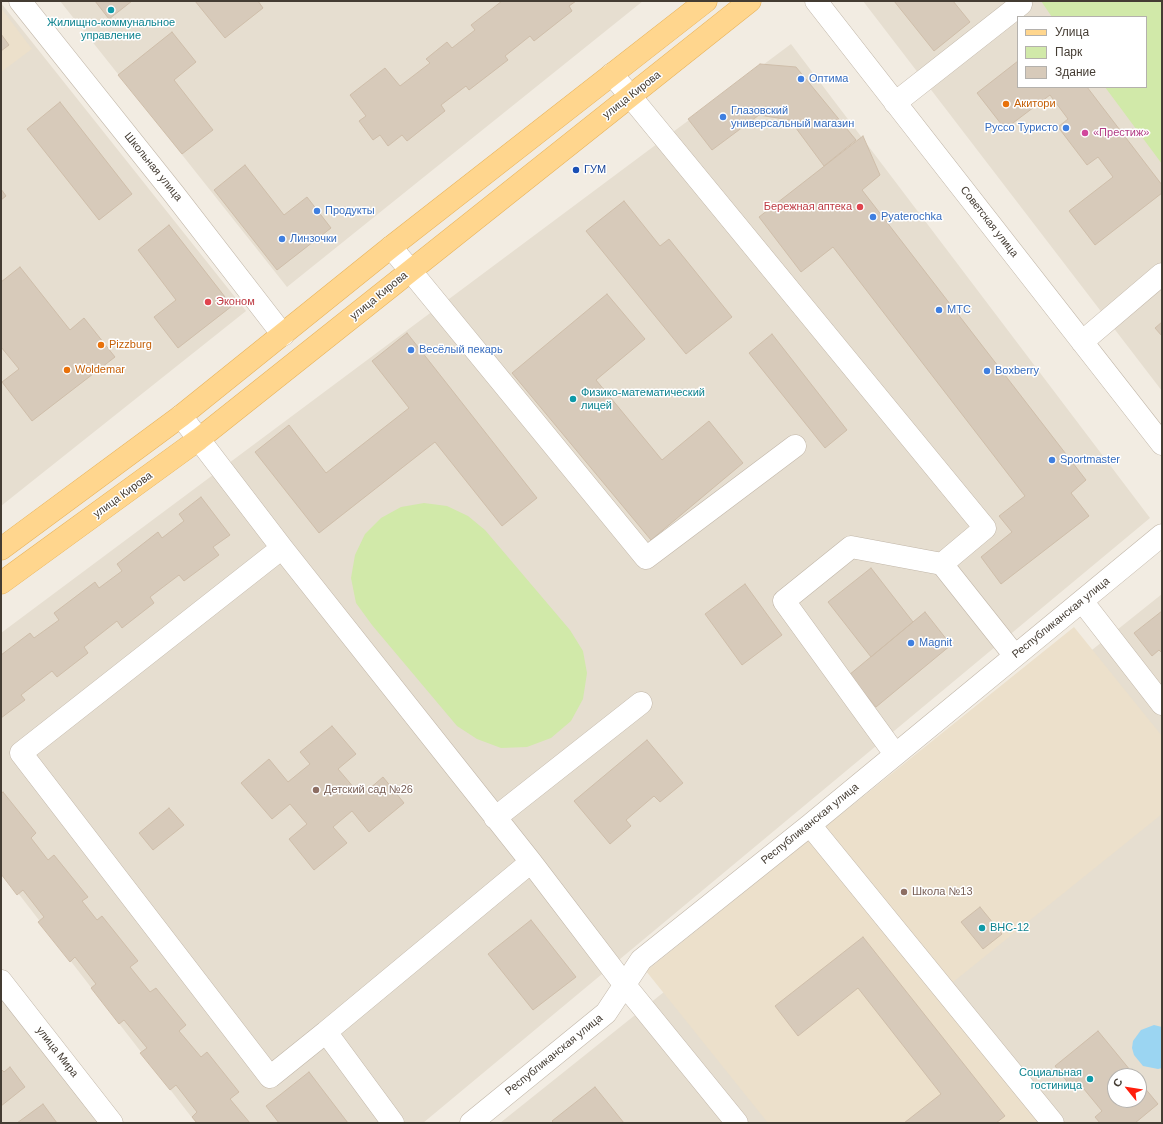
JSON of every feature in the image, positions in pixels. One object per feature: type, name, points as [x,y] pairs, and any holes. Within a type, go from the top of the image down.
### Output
[{"type":"main road","points":[[1,548],[181,416],[391,247],[706,1]]},
{"type":"main road","name":"улица Кирова","points":[[1,584],[199,439],[750,1]]},
{"type":"street","name":"Школьная улица","points":[[20,1],[174,194],[283,335]]},
{"type":"street","name":"Советская улица","points":[[816,1],[1162,444]]},
{"type":"street","points":[[895,103],[1021,4],[1019,1]]},
{"type":"street","points":[[612,74],[985,528],[942,564]]},
{"type":"street","points":[[391,247],[646,558],[795,446]]},
{"type":"street","points":[[1082,342],[1162,274]]},
{"type":"street","points":[[181,416],[282,548],[531,862],[624,984],[737,1123]]},
{"type":"street","name":"Республиканская улица","points":[[471,1123],[606,1013],[641,960],[810,825],[1162,535]]},
{"type":"street","points":[[895,754],[784,601],[851,547],[942,564],[1015,656]]},
{"type":"street","points":[[282,548],[21,753],[270,1076],[326,1032],[531,862]]},
{"type":"street","points":[[1082,601],[1162,704]]},
{"type":"street","points":[[495,818],[641,703]]},
{"type":"street","points":[[810,825],[1053,1123]]},
{"type":"street","name":"улица Мира","points":[[1,981],[112,1123]]},
{"type":"street","points":[[326,1032],[393,1123]]},
{"type":"shaded area","points":[[60,1],[643,1],[287,287]]},
{"type":"shaded area","points":[[863,1],[1162,1],[1162,391]]},
{"type":"shaded area","points":[[1,3],[246,311],[1,506]]},
{"type":"shaded area","points":[[1,8],[32,49],[1,72]]},
{"type":"shaded area","points":[[791,44],[1150,518],[423,1123],[196,1123],[1,871],[1,633]]},
{"type":"shaded area","name":"Школа №13","points":[[1162,594],[1162,1123],[500,1123]]},
{"type":"shaded area","name":"Школа №13","points":[[1074,627],[1162,736],[1162,814],[937,995],[1039,1123],[768,1123],[646,971]]},
{"type":"shaded area","points":[[1,983],[109,1123],[1,1123]]},
{"type":"green space","points":[[1041,1],[1162,1],[1162,164],[1106,88],[1147,88],[1147,16],[1051,16]]},
{"type":"green space","points":[[424,503],[447,506],[468,516],[485,530],[570,630],[583,651],[587,673],[583,699],[571,721],[551,738],[527,747],[501,748],[477,739],[457,726],[372,625],[356,603],[351,578],[355,555],[365,534],[381,518],[401,507]]},
{"type":"water","points":[[1154,1025],[1162,1027],[1162,1068],[1158,1069],[1143,1066],[1134,1055],[1132,1048],[1133,1041],[1141,1030]]},
{"type":"building","name":"Жилищно-коммунальное управление","points":[[95,1],[132,1],[109,19]]},
{"type":"building","points":[[195,1],[258,1],[263,8],[225,38]]},
{"type":"building","points":[[502,1],[576,1],[569,6],[572,11],[534,41],[530,36],[505,56],[508,60],[469,90],[466,86],[441,105],[445,111],[407,141],[402,135],[388,146],[380,135],[373,140],[359,121],[366,116],[350,95],[385,68],[400,86],[430,63],[426,59],[447,42],[452,48],[475,30],[471,25]]},
{"type":"building","points":[[894,1],[953,1],[970,22],[934,51]]},
{"type":"building","points":[[172,32],[196,62],[174,80],[213,130],[182,154],[118,75]]},
{"type":"building","points":[[1,34],[9,45],[1,51]]},
{"type":"building","points":[[1017,62],[1017,88],[1088,88],[1162,185],[1162,193],[1095,245],[1069,211],[1113,177],[1098,157],[1087,165],[1058,127],[1068,119],[1050,95],[1005,129],[977,93]]},
{"type":"building","name":"Глазовский универсальный магазин","points":[[760,64],[796,67],[856,140],[824,166],[790,120],[759,115],[712,150],[688,119]]},
{"type":"building","points":[[60,102],[132,194],[99,220],[27,129]]},
{"type":"building","points":[[863,136],[880,175],[862,190],[1086,480],[1071,493],[1089,516],[1001,584],[981,557],[1012,532],[999,516],[1025,496],[833,247],[801,272],[759,217]]},
{"type":"building","points":[[245,165],[284,215],[307,197],[331,228],[277,270],[214,190]]},
{"type":"building","points":[[1,189],[6,196],[1,200]]},
{"type":"building","points":[[624,201],[660,246],[669,239],[732,317],[686,354],[586,231]]},
{"type":"building","points":[[169,225],[232,306],[178,348],[154,317],[176,300],[138,250]]},
{"type":"building","points":[[20,267],[70,330],[84,318],[115,357],[32,421],[2,382],[19,369],[1,347],[1,282]]},
{"type":"building","name":"Физико-математический лицей","points":[[607,294],[645,339],[596,380],[662,460],[709,421],[743,463],[651,540],[512,373]]},
{"type":"building","points":[[1162,322],[1162,336],[1155,328]]},
{"type":"building","points":[[407,333],[537,498],[502,526],[435,442],[319,533],[255,452],[289,425],[326,473],[409,408],[372,361]]},
{"type":"building","points":[[772,334],[847,430],[825,448],[749,353]]},
{"type":"building","points":[[201,497],[230,535],[213,547],[219,555],[184,581],[179,575],[150,597],[154,603],[122,628],[117,621],[84,647],[88,653],[57,677],[52,671],[21,695],[25,700],[1,718],[1,655],[30,633],[34,638],[59,620],[54,613],[95,582],[99,588],[122,571],[117,564],[158,532],[162,538],[184,521],[179,514]]},
{"type":"building","points":[[871,568],[913,622],[871,657],[828,602]]},
{"type":"building","points":[[745,584],[782,635],[742,665],[705,614]]},
{"type":"building","points":[[1162,611],[1162,653],[1159,650],[1152,656],[1134,633]]},
{"type":"building","points":[[925,612],[951,645],[876,707],[849,675]]},
{"type":"building","name":"Детский сад №26","points":[[332,726],[356,754],[338,769],[361,796],[383,777],[404,803],[369,832],[352,811],[333,827],[347,843],[314,870],[289,839],[307,824],[290,804],[272,819],[241,783],[269,759],[288,782],[310,764],[300,752]]},
{"type":"building","points":[[647,740],[683,783],[660,802],[654,796],[626,820],[631,826],[610,844],[574,801]]},
{"type":"building","points":[[3,792],[36,833],[31,838],[48,860],[54,855],[88,897],[82,901],[97,920],[102,916],[138,961],[130,967],[150,992],[156,988],[186,1025],[179,1031],[201,1057],[207,1052],[239,1092],[230,1099],[250,1123],[197,1123],[192,1117],[197,1112],[176,1085],[170,1090],[140,1053],[147,1048],[124,1020],[119,1024],[91,988],[96,984],[75,957],[70,962],[38,922],[44,917],[23,890],[17,895],[1,874],[1,794]]},
{"type":"building","points":[[169,808],[184,825],[153,850],[139,833]]},
{"type":"building","name":"ВНС-12","points":[[980,907],[1002,934],[983,949],[961,922]]},
{"type":"building","points":[[531,920],[576,977],[533,1010],[488,954]]},
{"type":"building","points":[[863,937],[1005,1116],[996,1123],[904,1123],[941,1094],[858,988],[798,1036],[775,1006]]},
{"type":"building","name":"Социальная гостиница","points":[[1098,1031],[1128,1068],[1107,1068],[1107,1108],[1147,1108],[1147,1091],[1158,1104],[1135,1123],[1100,1123],[1095,1117],[1102,1111],[1079,1083],[1072,1088],[1055,1066]]},
{"type":"building","points":[[10,1067],[25,1087],[1,1106],[1,1069],[4,1072]]},
{"type":"building","points":[[309,1072],[348,1123],[279,1123],[266,1106]]},
{"type":"building","points":[[595,1087],[624,1123],[554,1123],[552,1121]]},
{"type":"building","points":[[43,1104],[57,1123],[17,1123]]},
{"type":"place","name":"Жилищно-коммунальное управление","points":[[111,10]]},
{"type":"place","name":"Оптима","points":[[801,79]]},
{"type":"place","name":"Акитори","points":[[1006,104]]},
{"type":"place","name":"Глазовский универсальный магазин","points":[[723,117]]},
{"type":"place","name":"Руссо Туристо","points":[[1066,128]]},
{"type":"place","name":"«Престиж»","points":[[1085,133]]},
{"type":"place","name":"ГУМ","points":[[576,170]]},
{"type":"place","name":"Бережная аптека","points":[[860,207]]},
{"type":"place","name":"Продукты","points":[[317,211]]},
{"type":"place","name":"Pyaterochka","points":[[873,217]]},
{"type":"place","name":"Линзочки","points":[[282,239]]},
{"type":"place","name":"Эконом","points":[[208,302]]},
{"type":"place","name":"МТС","points":[[939,310]]},
{"type":"place","name":"Pizzburg","points":[[101,345]]},
{"type":"place","name":"Весёлый пекарь","points":[[411,350]]},
{"type":"place","name":"Woldemar","points":[[67,370]]},
{"type":"place","name":"Boxberry","points":[[987,371]]},
{"type":"place","name":"Физико-математический лицей","points":[[573,399]]},
{"type":"place","name":"Sportmaster","points":[[1052,460]]},
{"type":"place","name":"Magnit","points":[[911,643]]},
{"type":"place","name":"Детский сад №26","points":[[316,790]]},
{"type":"place","name":"Школа №13","points":[[904,892]]},
{"type":"place","name":"ВНС-12","points":[[982,928]]},
{"type":"place","name":"Социальная гостиница","points":[[1090,1079]]}]
